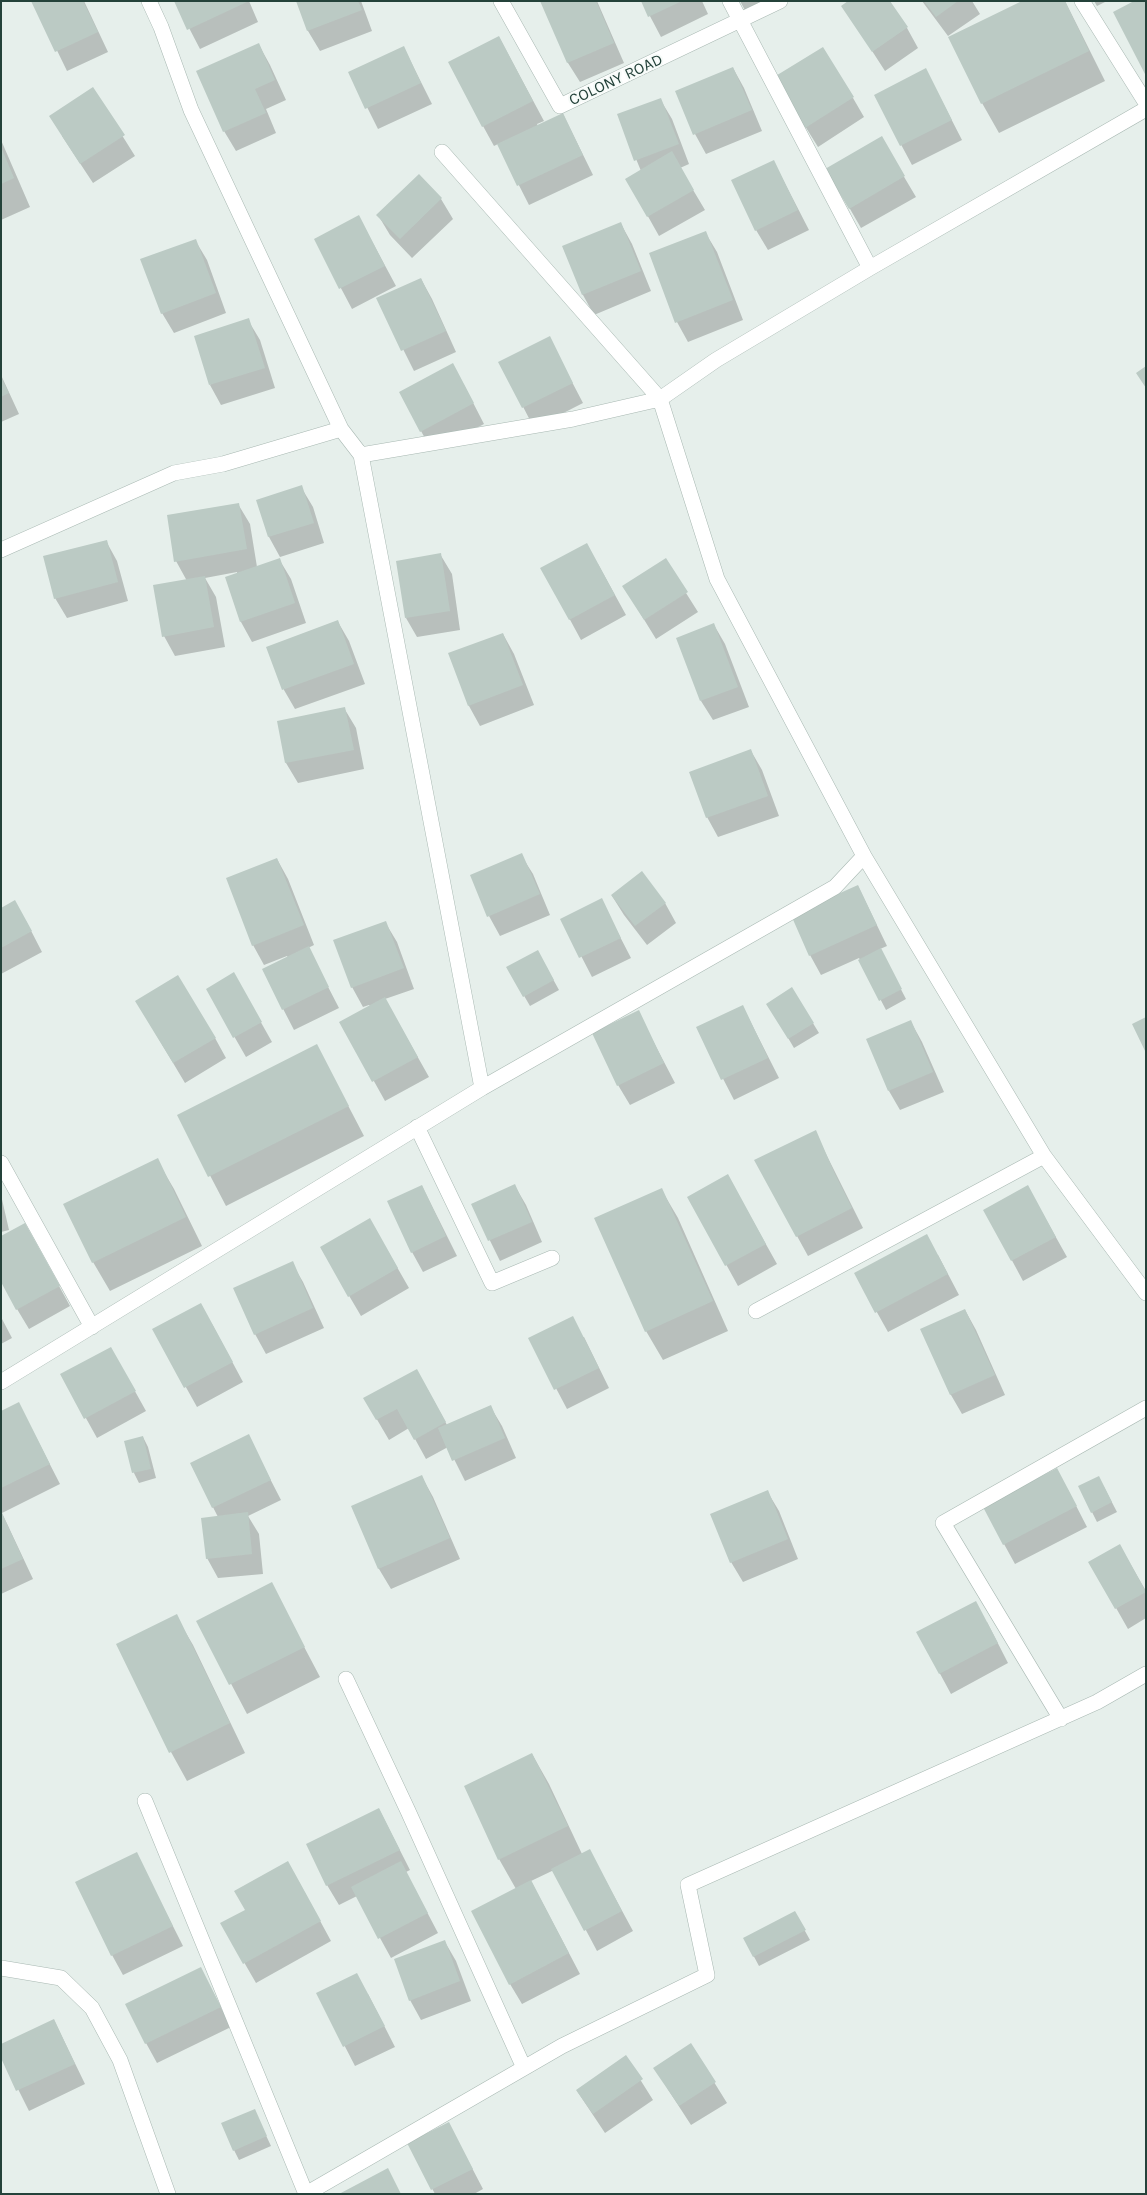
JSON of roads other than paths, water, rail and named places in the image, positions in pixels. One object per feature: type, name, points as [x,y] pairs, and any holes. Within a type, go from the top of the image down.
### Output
[{"type":"street","points":[[149,1],[161,27],[190,110],[341,429],[361,455],[482,1088]]},
{"type":"street","name":"COLONY ROAD","points":[[501,1],[560,106],[780,1]]},
{"type":"street","points":[[730,1],[870,268]]},
{"type":"street","points":[[1082,1],[1146,103]]},
{"type":"street","points":[[361,455],[573,420],[660,399],[716,360],[870,268],[1146,109]]},
{"type":"street","points":[[442,152],[660,399],[717,579],[864,856],[1044,1156],[1146,1294]]},
{"type":"street","points":[[1,550],[174,473],[224,464],[341,429]]},
{"type":"street","points":[[1,1382],[482,1088],[835,887],[864,856]]},
{"type":"street","points":[[417,1127],[492,1284],[552,1258]]},
{"type":"street","points":[[756,1311],[1044,1156]]},
{"type":"street","points":[[1,1163],[92,1327]]},
{"type":"street","points":[[1061,1718],[943,1523],[1146,1408]]},
{"type":"street","points":[[145,1802],[306,2194],[562,2046],[707,1975],[688,1885],[1098,1702],[1146,1674]]},
{"type":"street","points":[[346,1679],[524,2068]]},
{"type":"street","points":[[1,1968],[62,1978],[92,2008],[120,2060],[168,2194]]}]
